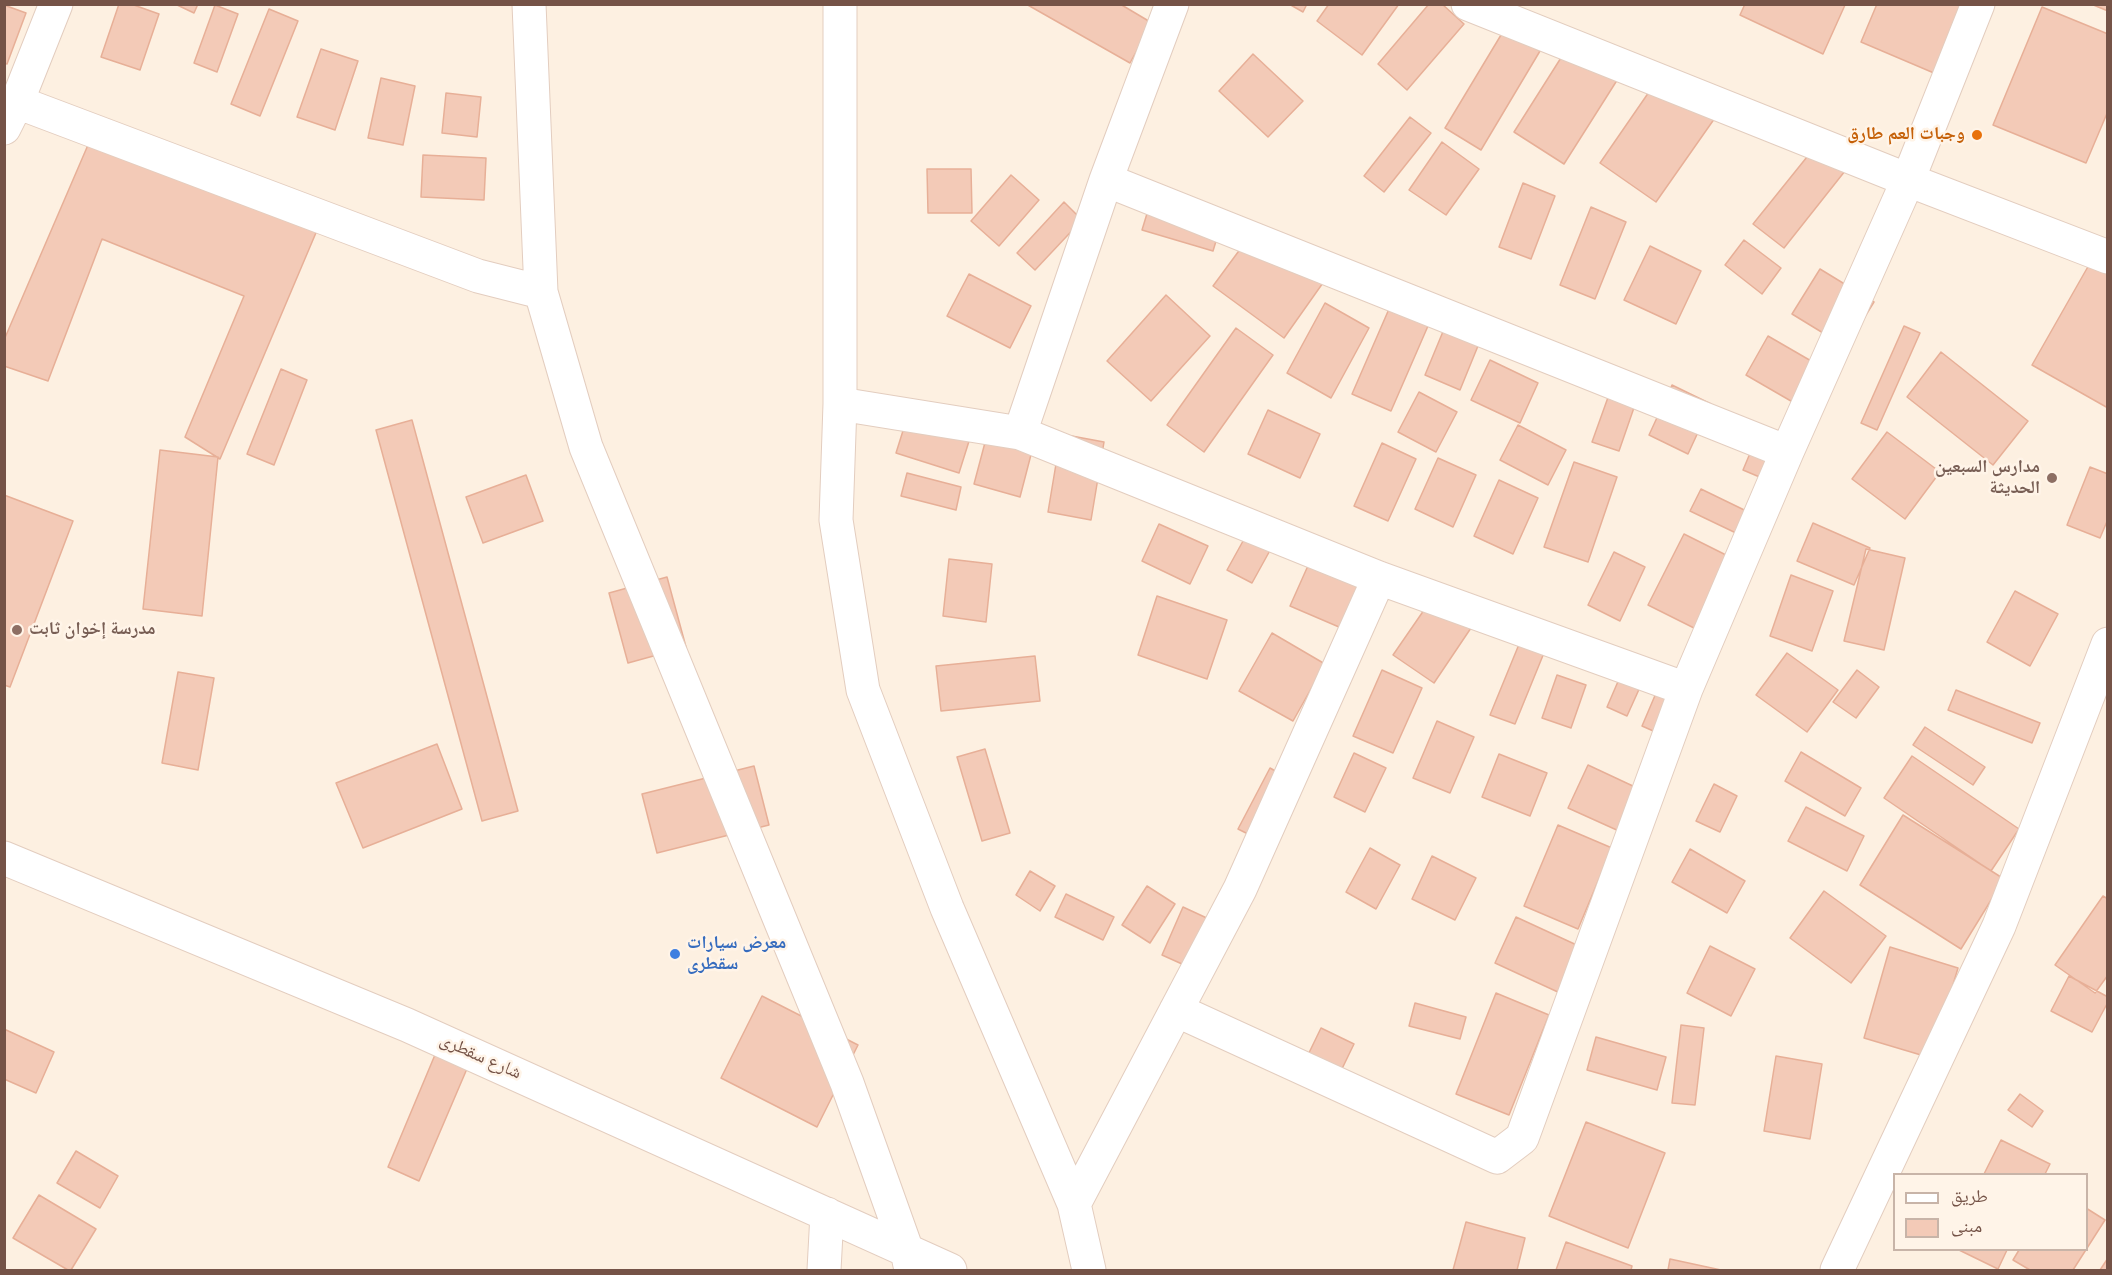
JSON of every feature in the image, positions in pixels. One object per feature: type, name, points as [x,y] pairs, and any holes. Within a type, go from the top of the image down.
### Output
[{"type":"street","points":[[56,4],[11,115],[478,276],[542,292]]},
{"type":"street","points":[[529,4],[542,292],[586,447],[847,1083],[909,1261]]},
{"type":"street","points":[[840,4],[840,404],[836,520],[863,690],[947,908],[1074,1204],[1089,1270]]},
{"type":"street","points":[[1020,432],[1106,180],[1172,4]]},
{"type":"street","points":[[1468,4],[1908,180],[2108,257]]},
{"type":"street","points":[[1176,1010],[1497,1157],[1522,1138],[1686,689],[1787,452],[1908,180],[1977,4]]},
{"type":"street","points":[[1106,180],[1787,452]]},
{"type":"street","points":[[840,404],[1020,432],[1379,578],[1686,689]]},
{"type":"street","points":[[1074,1204],[1240,889],[1379,578]]},
{"type":"street","points":[[1837,1270],[1999,926],[2108,644]]},
{"type":"street","name":"شارع سقطرى","points":[[4,858],[407,1025],[827,1214],[909,1261],[950,1270]]},
{"type":"street","points":[[824,1270],[827,1214]]},
{"type":"building","points":[[119,4],[131,4],[159,14],[140,70],[101,57]]},
{"type":"building","points":[[175,4],[198,4],[194,13]]},
{"type":"building","points":[[1026,4],[1120,4],[1152,23],[1130,63]]},
{"type":"building","points":[[1289,4],[1307,4],[1303,12]]},
{"type":"building","points":[[1329,4],[1399,4],[1362,55],[1317,21]]},
{"type":"building","points":[[1429,4],[1442,4],[1464,24],[1407,90],[1378,64]]},
{"type":"building","points":[[1745,4],[1845,5],[1823,54],[1740,15]]},
{"type":"building","points":[[1877,4],[1979,4],[1948,79],[1861,42]]},
{"type":"building","points":[[2091,4],[2108,4],[2108,11]]},
{"type":"building","points":[[4,5],[26,13],[7,64],[4,63]]},
{"type":"building","points":[[215,5],[238,14],[217,72],[194,63]]},
{"type":"building","points":[[2042,7],[2108,34],[2108,111],[2086,163],[1993,125]]},
{"type":"building","points":[[269,9],[298,21],[260,116],[231,104]]},
{"type":"building","points":[[1504,30],[1540,51],[1481,150],[1445,128]]},
{"type":"building","points":[[1571,42],[1621,74],[1564,164],[1514,132]]},
{"type":"building","points":[[321,49],[358,61],[335,130],[297,117]]},
{"type":"building","points":[[1253,54],[1303,101],[1268,137],[1219,91]]},
{"type":"building","points":[[1660,76],[1717,115],[1656,202],[1600,163]]},
{"type":"building","points":[[381,78],[415,86],[403,145],[368,138]]},
{"type":"building","points":[[446,93],[481,97],[477,137],[442,133]]},
{"type":"building","points":[[1410,117],[1431,133],[1384,192],[1364,176]]},
{"type":"building","points":[[94,131],[318,228],[220,459],[185,437],[244,296],[102,239],[48,381],[4,366],[4,340]]},
{"type":"building","points":[[1442,142],[1479,169],[1446,215],[1409,190]]},
{"type":"building","points":[[1815,147],[1845,171],[1784,248],[1753,224]]},
{"type":"building","points":[[423,155],[486,158],[484,200],[421,197]]},
{"type":"building","points":[[927,169],[971,169],[972,213],[928,213]]},
{"type":"building","points":[[1011,175],[1039,200],[999,246],[971,221]]},
{"type":"building","points":[[1523,183],[1555,196],[1531,259],[1499,247]]},
{"type":"building","points":[[1064,202],[1082,220],[1035,270],[1017,253]]},
{"type":"building","points":[[1149,207],[1220,228],[1213,251],[1142,230]]},
{"type":"building","points":[[1591,207],[1626,222],[1595,299],[1560,285]]},
{"type":"building","points":[[1255,229],[1325,280],[1284,338],[1213,286]]},
{"type":"building","points":[[1744,240],[1781,268],[1762,294],[1725,265]]},
{"type":"building","points":[[1650,246],[1701,271],[1676,324],[1624,300]]},
{"type":"building","points":[[2098,249],[2108,254],[2108,408],[2032,365]]},
{"type":"building","points":[[1820,269],[1874,302],[1846,347],[1792,314]]},
{"type":"building","points":[[969,274],[1031,306],[1010,348],[947,316]]},
{"type":"building","points":[[1399,286],[1438,303],[1391,411],[1352,394]]},
{"type":"building","points":[[1166,295],[1210,336],[1151,401],[1107,361]]},
{"type":"building","points":[[1325,303],[1369,328],[1331,398],[1287,373]]},
{"type":"building","points":[[1454,305],[1489,319],[1460,390],[1425,375]]},
{"type":"building","points":[[1904,326],[1920,333],[1877,430],[1861,423]]},
{"type":"building","points":[[1236,328],[1273,355],[1204,452],[1167,425]]},
{"type":"building","points":[[1768,336],[1825,369],[1803,408],[1746,375]]},
{"type":"building","points":[[1941,352],[2028,421],[1993,465],[1907,397]]},
{"type":"building","points":[[1490,360],[1538,383],[1520,423],[1471,400]]},
{"type":"building","points":[[281,369],[307,380],[274,465],[247,454]]},
{"type":"building","points":[[1672,385],[1711,404],[1688,454],[1649,435]]},
{"type":"building","points":[[1611,389],[1637,399],[1619,451],[1592,442]]},
{"type":"building","points":[[1419,392],[1457,412],[1436,452],[1398,432]]},
{"type":"building","points":[[1268,410],[1320,434],[1300,478],[1248,454]]},
{"type":"building","points":[[907,418],[970,438],[959,473],[896,453]]},
{"type":"building","points":[[412,420],[518,811],[482,821],[376,430]]},
{"type":"building","points":[[1518,425],[1566,450],[1548,485],[1500,460]]},
{"type":"building","points":[[1887,432],[1940,472],[1905,519],[1852,479]]},
{"type":"building","points":[[1061,434],[1104,442],[1091,520],[1048,512]]},
{"type":"building","points":[[987,435],[1033,447],[1020,497],[974,484]]},
{"type":"building","points":[[1756,439],[1782,449],[1769,481],[1743,470]]},
{"type":"building","points":[[1382,443],[1416,459],[1388,521],[1354,506]]},
{"type":"building","points":[[160,450],[218,457],[202,616],[143,609]]},
{"type":"building","points":[[1438,458],[1476,475],[1453,527],[1415,509]]},
{"type":"building","points":[[1574,462],[1617,477],[1588,562],[1544,547]]},
{"type":"building","points":[[2090,467],[2108,474],[2108,519],[2100,538],[2067,525]]},
{"type":"building","points":[[907,473],[961,487],[956,510],[901,496]]},
{"type":"building","points":[[526,475],[543,521],[483,543],[466,497]]},
{"type":"building","points":[[1499,480],[1538,498],[1513,554],[1474,536]]},
{"type":"building","points":[[1701,489],[1769,522],[1759,544],[1690,511]]},
{"type":"building","points":[[4,495],[73,521],[10,687],[4,685]]},
{"type":"building","points":[[1813,523],[1870,548],[1854,585],[1797,561]]},
{"type":"building","points":[[1159,524],[1208,546],[1190,584],[1142,561]]},
{"type":"building","points":[[1248,532],[1273,545],[1252,583],[1227,570]]},
{"type":"building","points":[[1684,534],[1750,567],[1714,638],[1648,605]]},
{"type":"building","points":[[1866,549],[1905,558],[1884,650],[1844,641]]},
{"type":"building","points":[[1315,550],[1377,577],[1353,633],[1290,606]]},
{"type":"building","points":[[1614,552],[1645,567],[1620,621],[1588,605]]},
{"type":"building","points":[[949,559],[992,564],[986,622],[943,616]]},
{"type":"building","points":[[1791,575],[1833,591],[1812,651],[1770,636]]},
{"type":"building","points":[[667,577],[686,647],[628,663],[609,593]]},
{"type":"building","points":[[2015,591],[2058,614],[2030,666],[1987,642]]},
{"type":"building","points":[[1157,596],[1227,620],[1207,679],[1138,655]]},
{"type":"building","points":[[1433,597],[1473,625],[1434,683],[1393,655]]},
{"type":"building","points":[[1272,633],[1325,664],[1293,721],[1239,691]]},
{"type":"building","points":[[1522,637],[1546,648],[1515,724],[1490,715]]},
{"type":"building","points":[[1787,653],[1838,690],[1807,732],[1756,695]]},
{"type":"building","points":[[1035,656],[1040,701],[941,711],[936,666]]},
{"type":"building","points":[[1629,656],[1650,665],[1627,716],[1607,707]]},
{"type":"building","points":[[1382,670],[1422,688],[1393,753],[1353,736]]},
{"type":"building","points":[[1857,670],[1879,687],[1856,718],[1833,702]]},
{"type":"building","points":[[178,672],[214,678],[198,770],[162,763]]},
{"type":"building","points":[[1665,672],[1683,680],[1660,734],[1642,726]]},
{"type":"building","points":[[1557,675],[1586,685],[1571,728],[1542,718]]},
{"type":"building","points":[[1956,690],[2040,723],[2032,743],[1948,710]]},
{"type":"building","points":[[1437,721],[1474,737],[1450,793],[1413,778]]},
{"type":"building","points":[[1925,727],[1985,767],[1973,785],[1913,745]]},
{"type":"building","points":[[437,744],[462,809],[363,848],[336,783]]},
{"type":"building","points":[[985,749],[1010,833],[982,841],[957,757]]},
{"type":"building","points":[[1801,752],[1861,788],[1845,816],[1785,781]]},
{"type":"building","points":[[1354,753],[1386,768],[1365,812],[1334,797]]},
{"type":"building","points":[[1499,754],[1547,773],[1530,816],[1482,797]]},
{"type":"building","points":[[1912,756],[2019,829],[1991,871],[1884,798]]},
{"type":"building","points":[[1588,765],[1650,794],[1630,836],[1568,808]]},
{"type":"building","points":[[754,766],[769,825],[657,853],[642,794]]},
{"type":"building","points":[[1270,768],[1288,778],[1256,838],[1238,829]]},
{"type":"building","points":[[1714,784],[1737,796],[1720,832],[1696,821]]},
{"type":"building","points":[[1806,807],[1864,836],[1847,871],[1788,841]]},
{"type":"building","points":[[1903,815],[2004,879],[1961,949],[1860,885]]},
{"type":"building","points":[[1558,825],[1612,848],[1578,929],[1524,906]]},
{"type":"building","points":[[1370,848],[1400,865],[1376,909],[1346,892]]},
{"type":"building","points":[[1690,849],[1745,881],[1727,913],[1672,882]]},
{"type":"building","points":[[1432,856],[1476,878],[1455,920],[1412,899]]},
{"type":"building","points":[[1030,871],[1055,886],[1040,911],[1016,895]]},
{"type":"building","points":[[1147,886],[1175,904],[1150,943],[1122,925]]},
{"type":"building","points":[[1824,891],[1886,936],[1851,983],[1790,938]]},
{"type":"building","points":[[1066,894],[1114,917],[1103,940],[1055,917]]},
{"type":"building","points":[[2103,896],[2108,899],[2108,975],[2095,993],[2055,965]]},
{"type":"building","points":[[1183,907],[1224,926],[1202,973],[1162,955]]},
{"type":"building","points":[[1516,917],[1581,947],[1560,993],[1495,963]]},
{"type":"building","points":[[1710,946],[1755,969],[1731,1016],[1687,993]]},
{"type":"building","points":[[1890,947],[1958,968],[1931,1058],[1864,1038]]},
{"type":"building","points":[[2069,976],[2108,997],[2108,1002],[2092,1032],[2051,1011]]},
{"type":"building","points":[[1496,993],[1549,1015],[1509,1115],[1456,1094]]},
{"type":"building","points":[[762,996],[858,1045],[817,1127],[721,1078]]},
{"type":"building","points":[[1415,1003],[1466,1017],[1460,1039],[1409,1026]]},
{"type":"building","points":[[1681,1025],[1704,1028],[1695,1105],[1672,1103]]},
{"type":"building","points":[[1321,1028],[1354,1044],[1338,1077],[1305,1061]]},
{"type":"building","points":[[4,1029],[54,1052],[36,1093],[4,1079]]},
{"type":"building","points":[[1596,1037],[1666,1057],[1657,1090],[1587,1070]]},
{"type":"building","points":[[437,1050],[469,1064],[419,1181],[388,1167]]},
{"type":"building","points":[[1776,1056],[1822,1064],[1810,1139],[1764,1131]]},
{"type":"building","points":[[2020,1094],[2043,1111],[2032,1127],[2008,1110]]},
{"type":"building","points":[[1586,1122],[1665,1153],[1628,1248],[1549,1216]]},
{"type":"building","points":[[2001,1140],[2050,1164],[2046,1173],[1984,1173]]},
{"type":"building","points":[[76,1151],[118,1176],[100,1208],[57,1183]]},
{"type":"building","points":[[39,1195],[96,1229],[71,1270],[13,1238]]},
{"type":"building","points":[[2088,1209],[2105,1220],[2088,1247]]},
{"type":"building","points":[[1466,1222],[1525,1238],[1517,1270],[1453,1270]]},
{"type":"building","points":[[1566,1242],[1632,1266],[1631,1270],[1556,1270]]},
{"type":"building","points":[[1961,1251],[2007,1251],[1998,1269]]},
{"type":"building","points":[[2018,1251],[2085,1251],[2073,1270],[2030,1270],[2013,1260]]},
{"type":"building","points":[[2108,1258],[2108,1270],[2100,1270]]},
{"type":"building","points":[[1670,1259],[1721,1270],[1668,1270]]},
{"type":"place","name":"وجبات العم طارق","points":[[1977,135]]},
{"type":"place","name":"مدارس السبعين الحديثة","points":[[2052,478]]},
{"type":"place","name":"مدرسة إخوان ثابت","points":[[17,630]]},
{"type":"place","name":"معرض سيارات سقطرى","points":[[675,954]]}]
